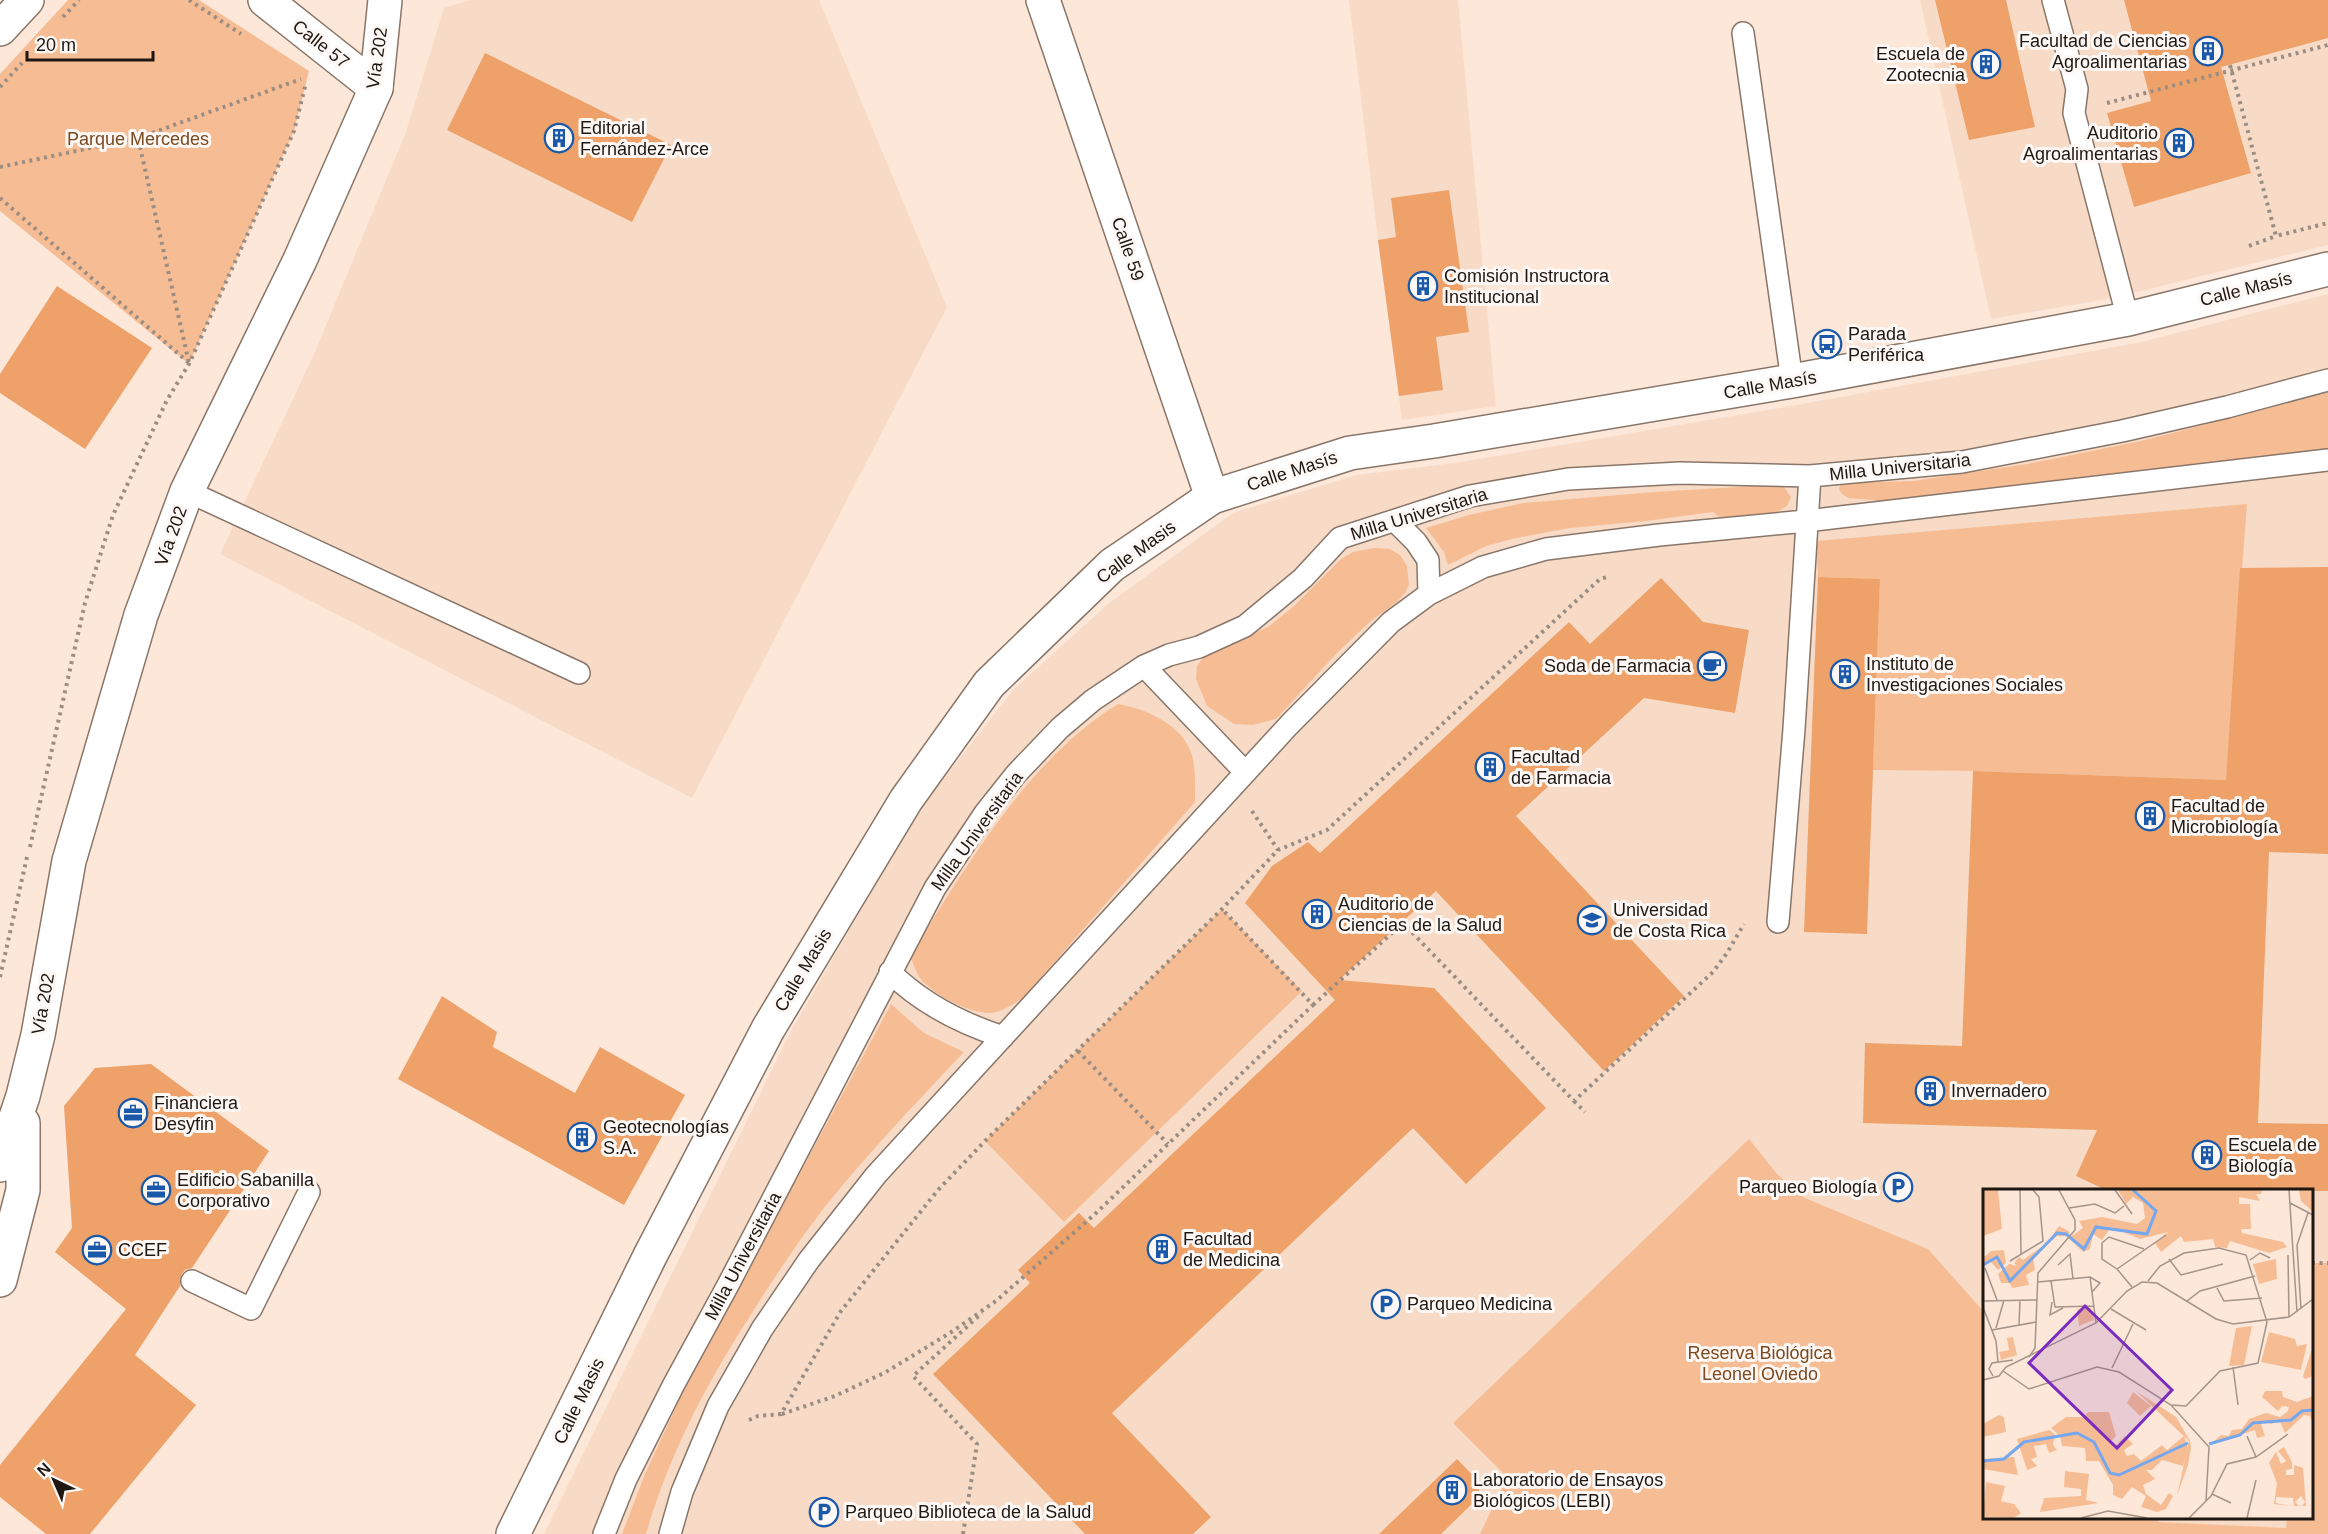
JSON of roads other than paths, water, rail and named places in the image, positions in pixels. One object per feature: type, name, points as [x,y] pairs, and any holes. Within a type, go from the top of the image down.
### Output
[{"type":"street","points":[[0,29],[27,0]]},
{"type":"street","name":"Calle 57","points":[[265,0],[376,88]]},
{"type":"street","name":"Vía 202","points":[[0,1165],[23,1096],[38,1035],[69,861],[141,615],[187,492],[300,260],[376,88],[385,0]]},
{"type":"street","name":"Calle 59","points":[[1043,0],[1212,497]]},
{"type":"street","name":"Calle Masís","points":[[1212,497],[1350,453],[1792,381],[2128,319],[2328,269]]},
{"type":"street","name":"Calle Masis","points":[[513,1534],[650,1256],[768,1029],[906,800],[989,684],[1112,565],[1212,497]]},
{"type":"street","name":"Vía 202","points":[[0,1280],[23,1190],[23,1096]]},
{"type":"lane","points":[[2053,0],[2077,89],[2074,113],[2128,319]]},
{"type":"lane","points":[[1743,33],[1792,381]]},
{"type":"lane","name":"Milla Universitaria","points":[[604,1534],[626,1479],[674,1383],[734,1275],[935,888],[985,813],[1016,774],[1060,728],[1093,700],[1143,666],[1169,654],[1199,647],[1245,626],[1303,578],[1340,538],[1470,496],[1568,479],[1680,473],[1810,476],[1962,462],[2075,441],[2227,407],[2328,380]]},
{"type":"lane","points":[[670,1534],[682,1492],[718,1406],[762,1329],[808,1260],[876,1175],[1150,879],[1239,777],[1391,622],[1429,594],[1483,567],[1546,549],[2328,460]]},
{"type":"lane","points":[[1778,922],[1794,729],[1810,476]]},
{"type":"lane","points":[[187,492],[579,673]]},
{"type":"lane","points":[[1395,521],[1416,542],[1428,560],[1429,594]]},
{"type":"lane","points":[[1143,666],[1239,777]]},
{"type":"lane","points":[[890,972],[906,988],[944,1013],[972,1027],[1003,1037]]},
{"type":"lane","points":[[192,1281],[251,1309],[309,1192]]},
{"type":"place","name":"Facultad de Ciencias Agroalimentarias","points":[[2208,51]]},
{"type":"place","name":"Escuela de Zootecnia","points":[[1986,64]]},
{"type":"place","name":"Editorial Fernández-Arce","points":[[559,138]]},
{"type":"place","name":"Auditorio Agroalimentarias","points":[[2179,143]]},
{"type":"place","name":"Comisión Instructora Institucional","points":[[1423,286]]},
{"type":"place","name":"Parada Periférica","points":[[1827,344]]},
{"type":"place","name":"Soda de Farmacia","points":[[1712,666]]},
{"type":"place","name":"Instituto de Investigaciones Sociales","points":[[1845,674]]},
{"type":"place","name":"Facultad de Farmacia","points":[[1490,767]]},
{"type":"place","name":"Facultad de Microbiología","points":[[2150,816]]},
{"type":"place","name":"Auditorio de Ciencias de la Salud","points":[[1317,914]]},
{"type":"place","name":"Universidad de Costa Rica","points":[[1592,920]]},
{"type":"place","name":"Invernadero","points":[[1930,1091]]},
{"type":"place","name":"Financiera Desyfin","points":[[133,1113]]},
{"type":"place","name":"Geotecnologías S.A.","points":[[582,1137]]},
{"type":"place","name":"Escuela de Biología","points":[[2207,1155]]},
{"type":"place","name":"Parqueo Biología","points":[[1898,1187]]},
{"type":"place","name":"Edificio Sabanilla Corporativo","points":[[156,1190]]},
{"type":"place","name":"Facultad de Medicina","points":[[1162,1249]]},
{"type":"place","name":"CCEF","points":[[97,1250]]},
{"type":"place","name":"Parqueo Medicina","points":[[1386,1304]]},
{"type":"place","name":"Laboratorio de Ensayos Biológicos (LEBI)","points":[[1452,1490]]},
{"type":"place","name":"Parqueo Biblioteca de la Salud","points":[[824,1512]]},
{"type":"park label","name":"Parque Mercedes","points":[[138,139]]},
{"type":"park label","name":"Reserva Biológica Leonel Oviedo","points":[[1760,1363]]}]
